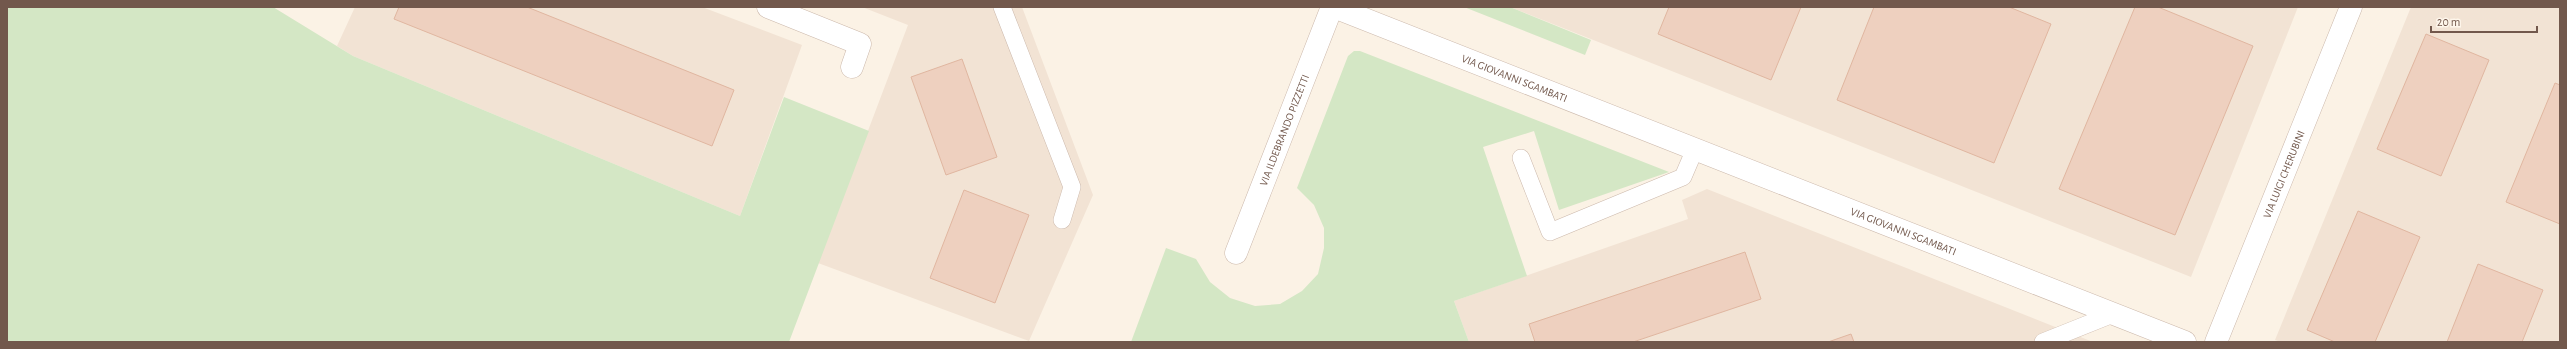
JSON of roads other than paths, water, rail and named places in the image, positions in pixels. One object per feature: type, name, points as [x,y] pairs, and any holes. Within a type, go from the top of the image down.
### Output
[{"type":"street","points":[[768,7],[860,44],[852,67]]},
{"type":"street","name":"VIA GIOVANNI SGAMBATI","points":[[1333,7],[2185,342]]},
{"type":"street","name":"VIA ILDEBRANDO PIZZETTI","points":[[1236,253],[1333,7]]},
{"type":"street","name":"VIA LUIGI CHERUBINI","points":[[2216,342],[2351,7]]},
{"type":"lane","points":[[1002,7],[1072,186],[1062,220]]},
{"type":"lane","points":[[1521,158],[1550,232],[1683,177],[1695,149]]},
{"type":"lane","points":[[2043,342],[2113,314]]}]
